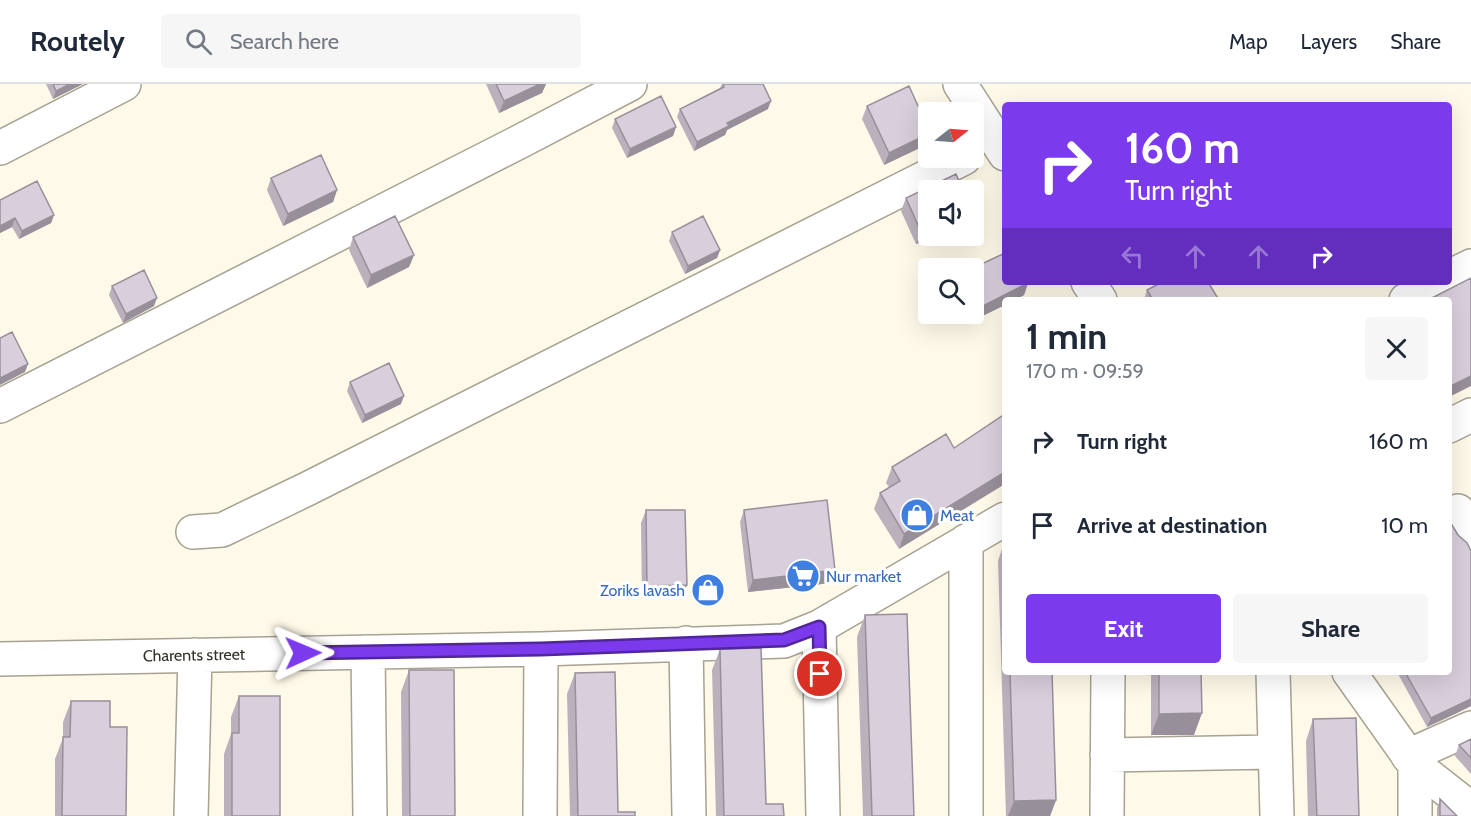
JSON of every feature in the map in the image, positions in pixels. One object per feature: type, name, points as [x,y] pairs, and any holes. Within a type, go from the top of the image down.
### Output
[{"type":"street","points":[[0,148],[124,84]]},
{"type":"street","points":[[0,406],[630,84]]},
{"type":"street","points":[[960,84],[992,149]]},
{"type":"street","points":[[193,532],[222,530],[307,489],[944,168]]},
{"type":"street","points":[[1452,276],[1471,266]]},
{"type":"street","points":[[1412,297],[1434,285]]},
{"type":"street","points":[[1452,424],[1471,415]]},
{"type":"street","name":"Charents street","points":[[0,659],[541,649],[784,640],[819,627],[1002,521]]},
{"type":"street","points":[[966,542],[966,816]]},
{"type":"street","points":[[819,627],[823,816]]},
{"type":"street","points":[[686,644],[689,816]]},
{"type":"street","points":[[540,816],[541,649]]},
{"type":"street","points":[[368,652],[370,816]]},
{"type":"street","points":[[191,816],[195,655]]},
{"type":"street","points":[[1107,816],[1108,675]]},
{"type":"street","points":[[1273,675],[1277,816]]},
{"type":"street","points":[[1351,675],[1412,760],[1471,809]]},
{"type":"street","points":[[1412,760],[1471,728]]},
{"type":"street","points":[[1107,755],[1275,752]]},
{"type":"street","points":[[1412,760],[1415,816]]},
{"type":"building","points":[[53,84],[70,84],[56,91]]},
{"type":"building","points":[[496,84],[540,84],[504,101]]},
{"type":"building","points":[[723,84],[763,84],[771,101],[727,123],[729,126],[697,142],[680,109],[724,87]]},
{"type":"building","points":[[909,86],[918,106],[918,139],[889,153],[867,106]]},
{"type":"building","points":[[661,96],[676,127],[630,149],[615,119]]},
{"type":"building","points":[[321,155],[337,190],[288,214],[271,178]]},
{"type":"building","points":[[956,174],[959,180],[944,180]]},
{"type":"building","points":[[37,181],[54,215],[22,231],[15,218],[0,226],[0,200]]},
{"type":"building","points":[[918,192],[918,225],[906,198]]},
{"type":"building","points":[[395,216],[414,255],[371,275],[353,237]]},
{"type":"building","points":[[703,216],[720,250],[688,266],[672,232]]},
{"type":"building","points":[[1002,254],[1002,285],[1024,285],[984,305],[984,263]]},
{"type":"building","points":[[144,270],[157,298],[126,314],[112,286]]},
{"type":"building","points":[[1471,278],[1471,376],[1452,386],[1452,297],[1434,297]]},
{"type":"building","points":[[1156,285],[1210,285],[1217,297],[1151,297],[1147,290]]},
{"type":"building","points":[[12,332],[28,364],[0,378],[0,338]]},
{"type":"building","points":[[389,363],[404,396],[365,415],[350,382]]},
{"type":"building","points":[[1002,416],[1002,474],[904,534],[880,493],[900,481],[892,467],[946,434],[954,448]]},
{"type":"building","points":[[827,500],[835,570],[753,580],[744,510]]},
{"type":"building","points":[[646,510],[685,510],[687,585],[647,586]]},
{"type":"building","points":[[1452,525],[1471,551],[1471,699],[1431,718],[1407,675],[1452,675]]},
{"type":"building","points":[[907,614],[914,816],[872,816],[865,615]]},
{"type":"building","points":[[761,648],[766,804],[783,804],[784,816],[724,816],[720,649]]},
{"type":"building","points":[[409,670],[454,670],[455,816],[410,816]]},
{"type":"building","points":[[615,672],[618,812],[635,812],[635,816],[578,816],[575,673]]},
{"type":"building","points":[[1010,675],[1052,675],[1056,800],[1014,801]]},
{"type":"building","points":[[1159,675],[1201,675],[1202,713],[1159,714]]},
{"type":"building","points":[[239,696],[280,696],[280,816],[232,816],[232,733],[239,733]]},
{"type":"building","points":[[71,701],[110,701],[110,727],[127,727],[126,816],[62,816],[63,737],[70,737]]},
{"type":"building","points":[[1356,718],[1359,816],[1317,816],[1313,719]]},
{"type":"building","points":[[1471,739],[1471,758],[1459,745]]},
{"type":"building","points":[[1440,799],[1457,816],[1440,816]]},
{"type":"place","name":"Meat","points":[[917,515]]},
{"type":"place","name":"Nur market","points":[[803,576]]},
{"type":"place","name":"Zoriks lavash","points":[[708,590]]},
{"type":"route","points":[[303,653],[541,649],[784,640],[819,627],[820,674]]}]
